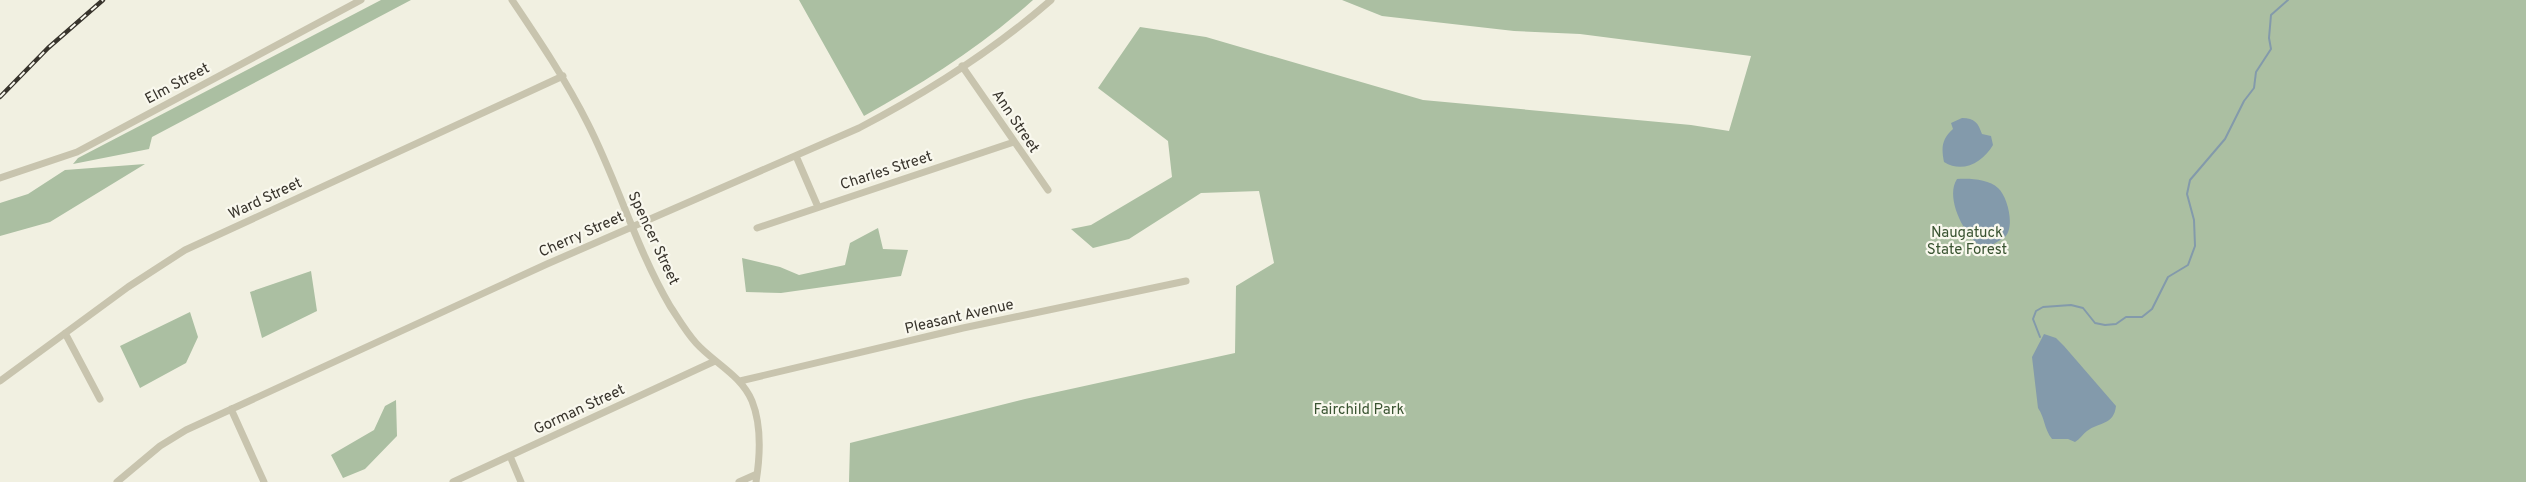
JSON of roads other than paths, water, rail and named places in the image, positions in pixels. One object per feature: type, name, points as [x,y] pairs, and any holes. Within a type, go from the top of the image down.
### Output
[{"type":"street","name":"Elm Street","points":[[0,178],[76,152],[361,0]]},
{"type":"street","name":"Spencer Street","points":[[512,0],[563,76],[589,125],[632,226],[669,304],[696,343],[740,381],[752,402],[760,451],[756,482]]},
{"type":"street","name":"Cherry Street","points":[[117,482],[172,438],[231,409],[632,226],[796,156],[896,109],[1008,34],[1051,0]]},
{"type":"street","name":"Ann Street","points":[[962,66],[1048,190]]},
{"type":"street","name":"Ward Street","points":[[0,381],[184,250],[563,76]]},
{"type":"street","name":"Charles Street","points":[[757,228],[1014,142]]},
{"type":"street","points":[[796,156],[818,207]]},
{"type":"street","name":"Pleasant Avenue","points":[[740,381],[963,328],[1186,281]]},
{"type":"street","points":[[65,333],[100,399]]},
{"type":"street","name":"Gorman Street","points":[[453,482],[715,361]]},
{"type":"street","points":[[231,409],[264,482]]},
{"type":"street","points":[[510,456],[521,482]]},
{"type":"street","points":[[739,482],[757,474]]},
{"type":"water","points":[[1962,118],[1975,122],[1982,134],[1991,136],[1993,145],[1978,161],[1958,167],[1944,162],[1943,148],[1947,136],[1953,129],[1951,123]]},
{"type":"water","points":[[1957,179],[1984,181],[1998,188],[2005,198],[2010,219],[2008,232],[2005,237],[1985,249],[1971,237],[1959,218],[1953,197]]},
{"type":"water","points":[[2044,334],[2056,338],[2064,346],[2116,406],[2109,420],[2087,431],[2075,442],[2068,439],[2052,439],[2038,408],[2032,357]]},
{"type":"waterway","points":[[2040,337],[2033,319],[2036,311],[2043,307],[2071,305],[2083,308],[2095,323],[2105,325],[2116,324],[2126,317],[2142,317],[2152,309],[2168,277],[2188,265],[2195,246],[2194,220],[2187,194],[2190,180],[2225,139],[2244,101],[2254,88],[2256,72],[2271,49],[2269,38],[2271,15],[2288,0]]},
{"type":"railway","points":[[0,97],[48,48],[103,0]]},
{"type":"park label","name":"Naugatuck State Forest","points":[[1967,240]]},
{"type":"park label","name":"Fairchild Park","points":[[1359,409]]}]
